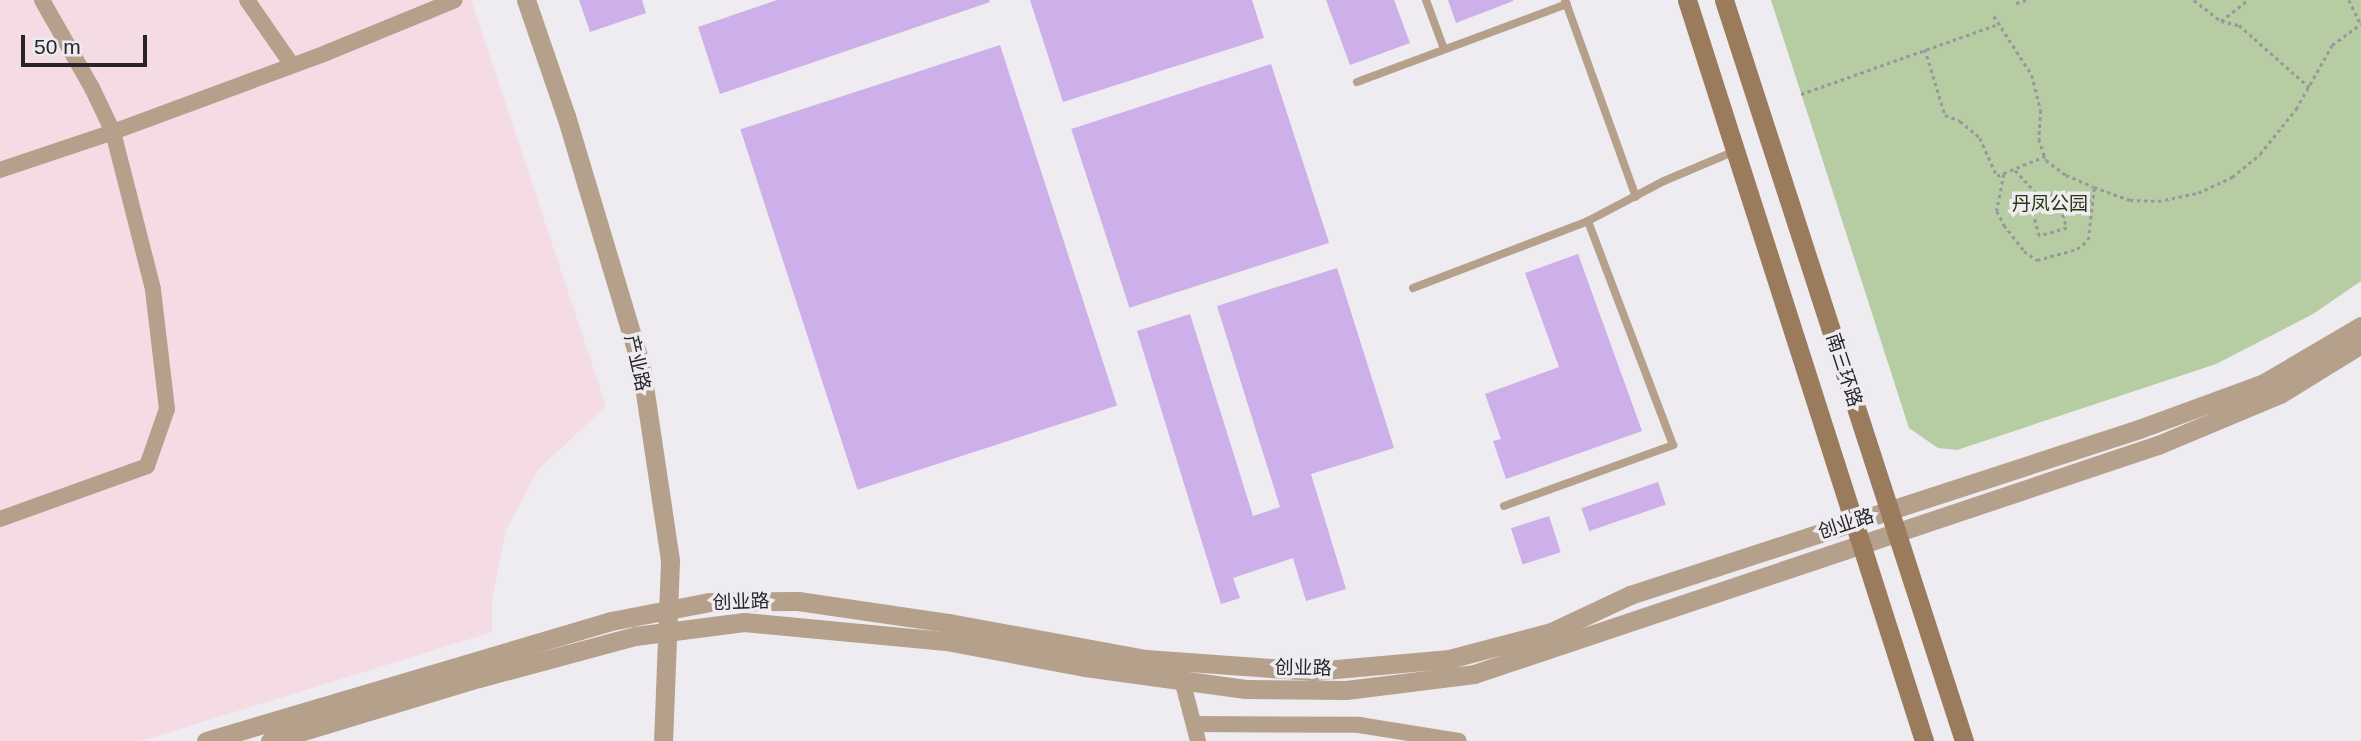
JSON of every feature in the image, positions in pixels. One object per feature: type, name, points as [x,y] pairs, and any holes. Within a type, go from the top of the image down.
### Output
[{"type":"main road","name":"南三环路","points":[[1687,0],[1924,741]]},
{"type":"main road","name":"南三环路","points":[[1724,0],[1964,741]]},
{"type":"street","points":[[0,519],[147,466],[167,409],[153,289],[113,132],[92,88],[42,0]]},
{"type":"street","points":[[247,0],[292,65]]},
{"type":"street","points":[[0,170],[113,132],[292,65],[454,0]]},
{"type":"street","name":"产业路","points":[[526,0],[566,116],[641,366],[670,561],[663,741]]},
{"type":"street","name":"创业路","points":[[206,741],[611,621],[710,602],[798,601],[949,623],[1146,659],[1314,671],[1449,659],[1551,632],[1630,595],[2139,429],[2264,383],[2361,326]]},
{"type":"street","name":"创业路","points":[[270,741],[479,678],[635,635],[744,622],[932,640],[1085,667],[1247,688],[1346,691],[1474,674],[2158,445],[2280,394],[2361,344]]},
{"type":"street","points":[[1182,680],[1198,741]]},
{"type":"street","points":[[1194,724],[1359,725],[1459,741]]},
{"type":"lane","points":[[1426,0],[1444,49]]},
{"type":"lane","points":[[1357,82],[1566,2],[1636,197]]},
{"type":"lane","points":[[1413,288],[1587,221],[1664,180],[1735,151]]},
{"type":"lane","points":[[1504,506],[1673,445],[1587,221]]},
{"type":"path","points":[[2016,4],[2027,0]]},
{"type":"path","points":[[2194,0],[2221,21],[2239,25],[2309,87]]},
{"type":"path","points":[[2202,5],[2204,0]]},
{"type":"path","points":[[2221,21],[2248,0]]},
{"type":"path","points":[[1994,16],[2032,75],[2041,110],[2039,139],[2045,156],[2066,175],[2094,187],[2130,200],[2158,201],[2198,193],[2232,177],[2260,154],[2309,87],[2332,45],[2361,25],[2349,0]]},
{"type":"path","points":[[1801,94],[1999,24]]},
{"type":"path","points":[[1926,49],[1945,115],[1960,121],[1980,138],[1997,176],[2045,156]]},
{"type":"path","points":[[2014,169],[2042,198]]},
{"type":"path","points":[[2004,174],[1997,211],[2024,251],[2037,260],[2077,248],[2088,240],[2094,187]]},
{"type":"path","points":[[2057,194],[2062,211],[2067,229],[2039,236],[2030,202],[2057,194]]},
{"type":"path","points":[[2062,211],[2093,200]]},
{"type":"shaded area","points":[[0,0],[471,0],[606,406],[538,470],[506,530],[492,599],[492,632],[141,741],[0,741]]},
{"type":"green space","name":"丹凤公园","points":[[1771,0],[2361,0],[2361,281],[2313,314],[2216,364],[1957,450],[1938,448],[1909,428]]},
{"type":"building","points":[[579,0],[642,0],[646,13],[590,32]]},
{"type":"building","points":[[777,0],[990,2],[720,94],[698,27]]},
{"type":"building","points":[[1030,0],[1252,0],[1264,38],[1063,102]]},
{"type":"building","points":[[1326,0],[1394,0],[1410,43],[1350,65]]},
{"type":"building","points":[[1448,0],[1513,0],[1513,1],[1456,23]]},
{"type":"building","points":[[1000,45],[1117,405],[857,490],[740,129]]},
{"type":"building","points":[[1271,64],[1329,243],[1129,308],[1071,129]]},
{"type":"building","points":[[1578,254],[1642,431],[1506,479],[1493,441],[1501,439],[1485,394],[1559,367],[1525,273]]},
{"type":"building","points":[[1337,268],[1394,448],[1311,474],[1346,589],[1306,601],[1293,558],[1233,578],[1240,598],[1221,604],[1137,331],[1190,314],[1253,516],[1280,507],[1217,306]]},
{"type":"building","points":[[1658,482],[1666,505],[1589,531],[1581,508]]},
{"type":"building","points":[[1549,516],[1561,552],[1523,565],[1511,528]]}]
